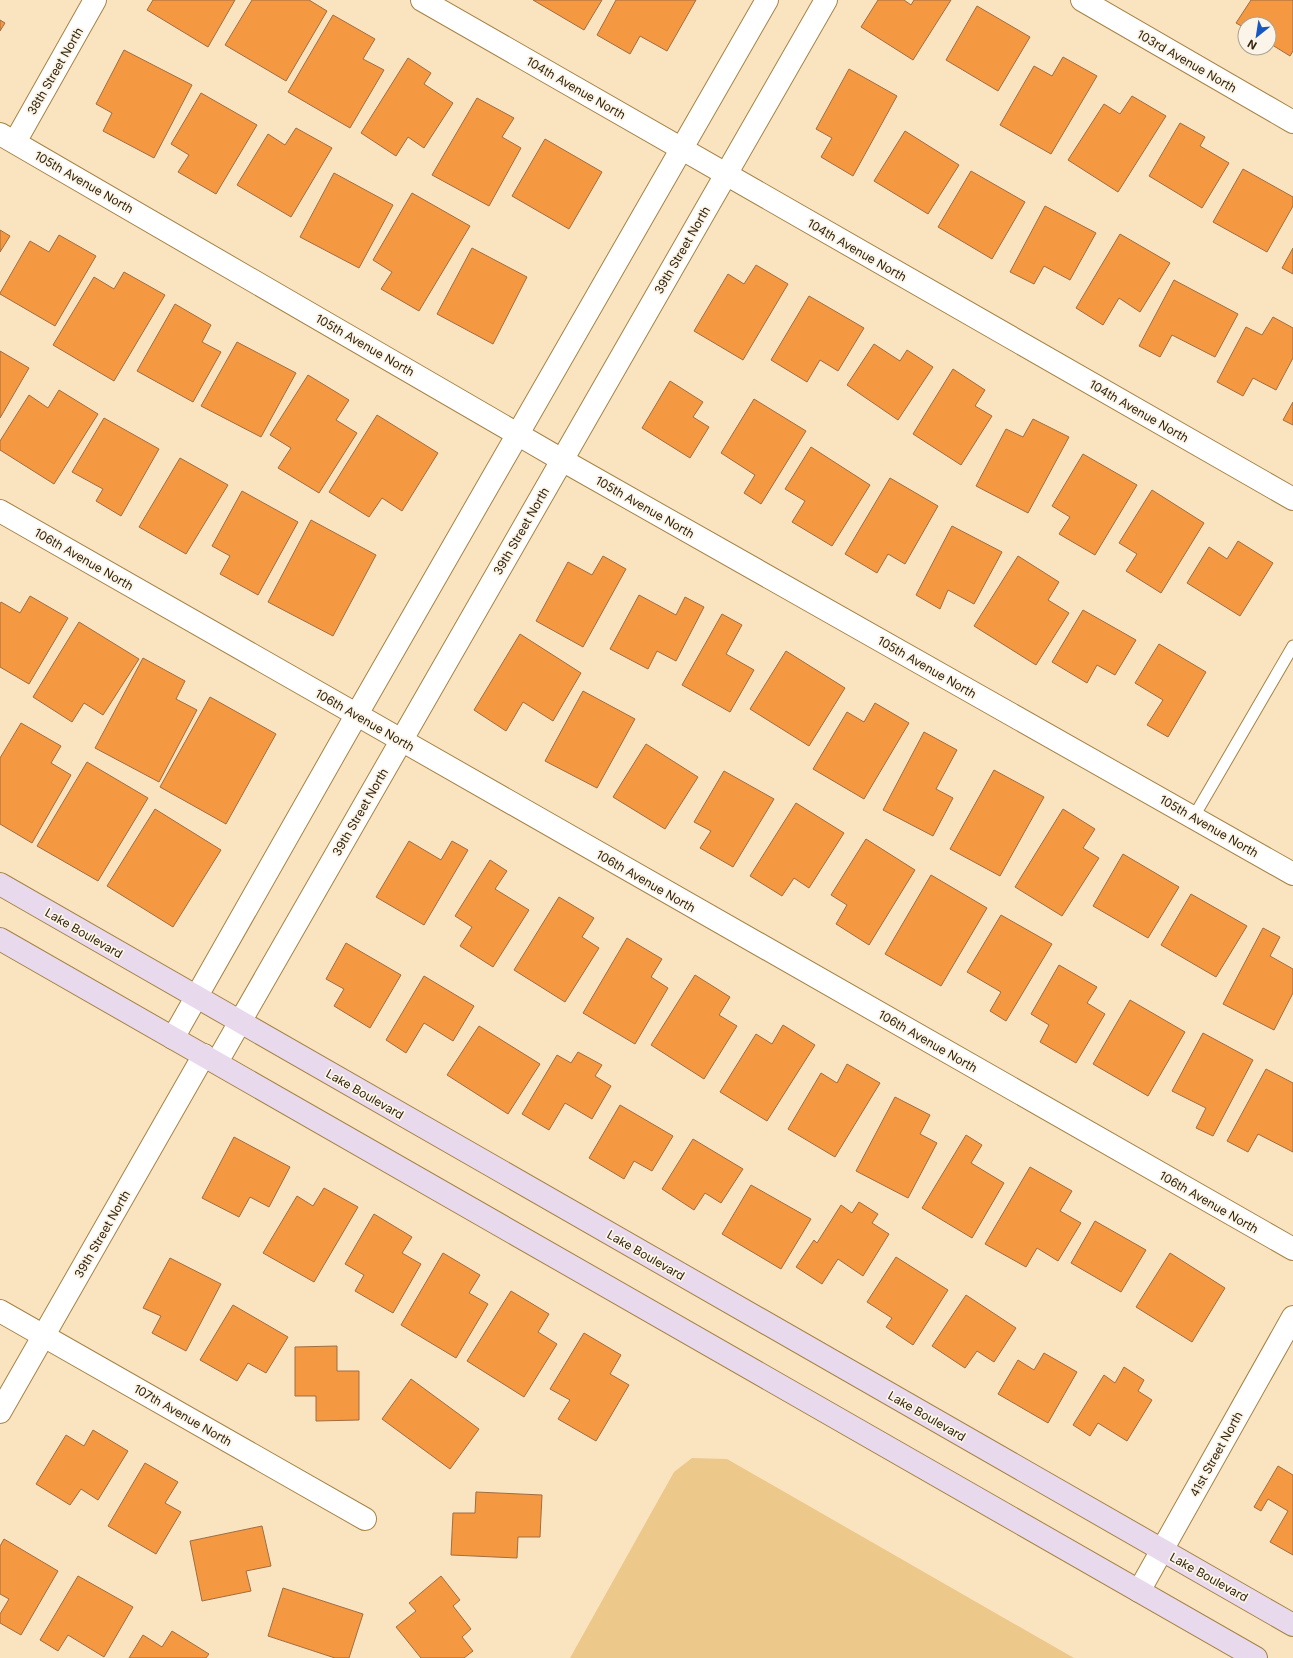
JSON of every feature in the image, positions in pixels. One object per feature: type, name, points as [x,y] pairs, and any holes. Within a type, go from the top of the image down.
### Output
[{"type":"street","name":"38th Street North","points":[[7,138],[95,0]]},
{"type":"street","name":"104th Avenue North","points":[[422,0],[1293,499]]},
{"type":"street","points":[[173,1038],[357,714],[767,0]]},
{"type":"street","name":"39th Street North","points":[[0,1412],[43,1336],[210,1059],[240,1022],[826,0]]},
{"type":"street","name":"103rd Avenue North","points":[[1082,0],[1293,122]]},
{"type":"street","name":"105th Avenue North","points":[[7,138],[562,460],[1293,874]]},
{"type":"street","name":"106th Avenue North","points":[[0,511],[357,714],[400,741],[1293,1250]]},
{"type":"street","name":"Lake Boulevard","points":[[0,884],[1293,1625]]},
{"type":"street","points":[[0,939],[1140,1590],[1256,1658]]},
{"type":"street","name":"107th Avenue North","points":[[0,1312],[365,1518]]},
{"type":"street","name":"41st Street North","points":[[1140,1590],[1293,1317]]},
{"type":"lane","points":[[1193,818],[1293,646]]},
{"type":"shaded area","points":[[692,1458],[727,1459],[1074,1658],[570,1658],[674,1472]]},
{"type":"building","points":[[153,0],[235,0],[208,47],[147,10]]},
{"type":"building","points":[[252,0],[309,0],[327,11],[286,81],[225,45]]},
{"type":"building","points":[[533,0],[602,0],[584,30]]},
{"type":"building","points":[[616,0],[696,0],[667,51],[640,36],[630,54],[597,35]]},
{"type":"building","points":[[878,0],[904,0],[911,5],[914,0],[951,0],[913,60],[861,27]]},
{"type":"building","points":[[1251,0],[1293,0],[1293,51],[1290,56],[1277,48],[1277,16],[1241,16]]},
{"type":"building","points":[[977,6],[1030,37],[998,91],[946,60]]},
{"type":"building","points":[[333,15],[375,39],[363,59],[384,70],[350,128],[288,92]]},
{"type":"building","points":[[0,20],[5,23],[0,31]]},
{"type":"building","points":[[124,50],[192,85],[154,158],[103,131],[112,113],[96,104]]},
{"type":"building","points":[[1063,57],[1097,76],[1051,154],[1000,125],[1034,66],[1052,76]]},
{"type":"building","points":[[408,58],[431,73],[424,84],[453,103],[424,148],[408,137],[396,156],[361,133]]},
{"type":"building","points":[[849,69],[897,96],[853,176],[821,157],[832,138],[816,129]]},
{"type":"building","points":[[201,93],[257,125],[216,194],[178,172],[189,155],[171,144]]},
{"type":"building","points":[[1132,96],[1166,116],[1118,192],[1068,160],[1104,104],[1120,114]]},
{"type":"building","points":[[477,98],[514,118],[502,137],[521,148],[489,206],[432,175]]},
{"type":"building","points":[[1180,123],[1205,137],[1200,146],[1229,163],[1202,208],[1149,176]]},
{"type":"building","points":[[296,128],[332,148],[291,217],[237,185],[268,134],[285,145]]},
{"type":"building","points":[[905,131],[959,165],[928,214],[874,181]]},
{"type":"building","points":[[545,139],[602,172],[569,229],[512,196]]},
{"type":"building","points":[[1243,169],[1293,197],[1293,206],[1267,252],[1213,222]]},
{"type":"building","points":[[971,171],[1025,202],[992,259],[938,227]]},
{"type":"building","points":[[334,173],[393,205],[359,268],[300,237]]},
{"type":"building","points":[[412,193],[470,226],[419,311],[381,289],[392,272],[373,260]]},
{"type":"building","points":[[1045,206],[1096,233],[1070,280],[1044,266],[1034,284],[1010,272]]},
{"type":"building","points":[[0,230],[10,236],[0,252]]},
{"type":"building","points":[[1120,234],[1170,263],[1140,312],[1119,298],[1103,325],[1076,308]]},
{"type":"building","points":[[59,235],[96,256],[55,326],[0,293],[30,241],[49,252]]},
{"type":"building","points":[[472,248],[527,277],[493,344],[437,314]]},
{"type":"building","points":[[1293,248],[1293,274],[1282,268]]},
{"type":"building","points":[[756,265],[788,284],[743,360],[694,331],[728,274],[744,284]]},
{"type":"building","points":[[124,272],[165,295],[114,381],[53,345],[94,277],[114,289]]},
{"type":"building","points":[[1174,280],[1238,314],[1215,357],[1172,335],[1160,357],[1139,346]]},
{"type":"building","points":[[809,296],[864,328],[838,371],[820,360],[807,382],[771,360]]},
{"type":"building","points":[[175,304],[211,325],[202,342],[221,352],[193,402],[137,371]]},
{"type":"building","points":[[1273,317],[1293,328],[1293,358],[1276,390],[1253,378],[1243,396],[1217,382],[1246,327],[1262,335]]},
{"type":"building","points":[[237,342],[296,373],[261,437],[201,406]]},
{"type":"building","points":[[874,344],[900,361],[907,350],[933,367],[898,420],[847,385]]},
{"type":"building","points":[[0,351],[29,368],[0,418]]},
{"type":"building","points":[[953,369],[985,390],[975,406],[992,416],[961,465],[913,434]]},
{"type":"building","points":[[308,375],[349,400],[336,420],[357,433],[319,493],[278,468],[291,448],[270,435]]},
{"type":"building","points":[[670,381],[703,402],[693,417],[709,427],[690,458],[642,428]]},
{"type":"building","points":[[59,390],[98,414],[54,484],[0,450],[0,441],[29,395],[48,408]]},
{"type":"building","points":[[754,399],[806,431],[761,504],[744,493],[755,475],[721,453]]},
{"type":"building","points":[[1293,402],[1293,425],[1283,420]]},
{"type":"building","points":[[377,415],[438,453],[402,511],[382,498],[369,517],[329,492]]},
{"type":"building","points":[[104,418],[159,449],[121,516],[96,501],[103,489],[72,472]]},
{"type":"building","points":[[1033,419],[1069,437],[1028,513],[976,486],[1006,429],[1023,437]]},
{"type":"building","points":[[811,447],[870,485],[832,546],[792,522],[805,501],[785,489]]},
{"type":"building","points":[[1083,454],[1137,485],[1095,555],[1059,534],[1070,517],[1052,506]]},
{"type":"building","points":[[180,458],[228,485],[186,554],[139,527]]},
{"type":"building","points":[[890,478],[938,506],[905,564],[888,554],[877,573],[845,554]]},
{"type":"building","points":[[1152,490],[1204,523],[1161,593],[1126,571],[1137,554],[1119,543]]},
{"type":"building","points":[[242,491],[298,522],[258,595],[220,574],[230,556],[212,546]]},
{"type":"building","points":[[311,520],[376,555],[333,636],[268,602]]},
{"type":"building","points":[[952,526],[1002,552],[974,604],[948,590],[940,609],[916,595]]},
{"type":"building","points":[[1238,541],[1273,563],[1240,616],[1187,583],[1209,547],[1227,559]]},
{"type":"building","points":[[603,556],[626,569],[583,647],[536,621],[568,562],[592,575]]},
{"type":"building","points":[[1018,556],[1059,582],[1048,600],[1069,613],[1036,665],[974,626]]},
{"type":"building","points":[[639,595],[676,615],[685,597],[704,607],[676,661],[657,651],[648,669],[610,649]]},
{"type":"building","points":[[30,596],[68,618],[29,684],[0,667],[0,604],[1,602],[20,613]]},
{"type":"building","points":[[1083,610],[1136,640],[1115,675],[1097,665],[1087,683],[1052,662]]},
{"type":"building","points":[[722,614],[742,625],[726,654],[754,670],[730,712],[682,685]]},
{"type":"building","points":[[79,622],[139,659],[103,715],[84,703],[72,722],[33,697]]},
{"type":"building","points":[[520,634],[581,673],[553,721],[523,702],[506,731],[474,710]]},
{"type":"building","points":[[1159,644],[1206,672],[1168,737],[1147,725],[1163,700],[1135,683]]},
{"type":"building","points":[[786,651],[845,688],[809,746],[750,709]]},
{"type":"building","points":[[143,658],[185,681],[176,699],[197,710],[159,782],[95,748]]},
{"type":"building","points":[[583,691],[635,719],[597,788],[545,761]]},
{"type":"building","points":[[210,697],[276,734],[226,824],[160,787]]},
{"type":"building","points":[[875,703],[909,723],[864,799],[813,769],[847,712],[864,722]]},
{"type":"building","points":[[21,723],[61,746],[51,763],[71,775],[32,843],[0,824],[0,758]]},
{"type":"building","points":[[924,732],[957,750],[936,789],[953,798],[933,836],[883,810]]},
{"type":"building","points":[[646,744],[698,777],[665,829],[613,797]]},
{"type":"building","points":[[87,762],[148,798],[98,881],[37,846]]},
{"type":"building","points":[[994,770],[1044,797],[1000,876],[950,849]]},
{"type":"building","points":[[724,771],[774,799],[733,867],[700,848],[711,831],[694,822]]},
{"type":"building","points":[[796,803],[844,833],[809,888],[794,878],[782,896],[750,876]]},
{"type":"building","points":[[155,809],[221,850],[173,927],[107,886]]},
{"type":"building","points":[[1063,809],[1095,829],[1083,848],[1099,858],[1062,916],[1015,887]]},
{"type":"building","points":[[866,839],[915,870],[869,945],[836,924],[847,905],[831,895]]},
{"type":"building","points":[[409,841],[441,860],[452,841],[468,850],[424,925],[376,897]]},
{"type":"building","points":[[1123,854],[1179,887],[1148,938],[1093,906]]},
{"type":"building","points":[[490,860],[507,871],[495,889],[529,910],[493,967],[460,946],[472,927],[455,916]]},
{"type":"building","points":[[931,875],[987,908],[941,986],[885,954]]},
{"type":"building","points":[[1191,894],[1247,926],[1216,977],[1161,945]]},
{"type":"building","points":[[559,897],[594,918],[582,937],[599,948],[565,1002],[514,970]]},
{"type":"building","points":[[1001,915],[1052,944],[1006,1021],[990,1011],[1001,992],[967,972]]},
{"type":"building","points":[[1263,928],[1280,937],[1270,956],[1293,969],[1293,993],[1274,1030],[1223,1004]]},
{"type":"building","points":[[627,938],[662,959],[651,977],[668,988],[635,1044],[583,1013]]},
{"type":"building","points":[[346,943],[401,975],[370,1028],[334,1006],[344,989],[326,979]]},
{"type":"building","points":[[1059,965],[1097,987],[1087,1003],[1105,1014],[1076,1063],[1040,1042],[1049,1025],[1031,1014]]},
{"type":"building","points":[[695,975],[730,997],[719,1015],[737,1026],[704,1079],[651,1045]]},
{"type":"building","points":[[424,976],[474,1006],[453,1041],[424,1023],[406,1053],[386,1040]]},
{"type":"building","points":[[1130,1000],[1185,1032],[1148,1096],[1093,1064]]},
{"type":"building","points":[[783,1025],[815,1045],[767,1121],[720,1092],[756,1034],[772,1044]]},
{"type":"building","points":[[479,1026],[540,1064],[508,1114],[447,1075]]},
{"type":"building","points":[[1203,1033],[1253,1060],[1213,1136],[1196,1128],[1206,1108],[1172,1091]]},
{"type":"building","points":[[578,1052],[602,1065],[595,1076],[611,1086],[592,1119],[565,1103],[549,1130],[522,1114],[557,1055],[571,1063]]},
{"type":"building","points":[[847,1064],[880,1083],[835,1157],[788,1129],[821,1073],[837,1083]]},
{"type":"building","points":[[1266,1069],[1293,1083],[1293,1152],[1258,1134],[1248,1152],[1227,1141]]},
{"type":"building","points":[[895,1097],[930,1115],[920,1134],[937,1143],[908,1198],[856,1171]]},
{"type":"building","points":[[620,1105],[673,1136],[652,1171],[634,1161],[624,1179],[589,1158]]},
{"type":"building","points":[[966,1135],[982,1145],[971,1163],[1004,1183],[972,1238],[922,1208]]},
{"type":"building","points":[[234,1137],[290,1167],[269,1207],[250,1197],[239,1217],[202,1198]]},
{"type":"building","points":[[693,1139],[743,1169],[721,1203],[705,1193],[694,1210],[662,1189]]},
{"type":"building","points":[[1030,1167],[1072,1191],[1060,1211],[1081,1223],[1058,1261],[1037,1248],[1026,1267],[985,1244]]},
{"type":"building","points":[[751,1185],[811,1219],[781,1269],[722,1234]]},
{"type":"building","points":[[324,1188],[358,1207],[314,1282],[263,1253],[297,1196],[313,1206]]},
{"type":"building","points":[[859,1202],[878,1214],[872,1223],[889,1234],[863,1276],[838,1259],[822,1284],[796,1267],[814,1240],[817,1243],[841,1205],[852,1213]]},
{"type":"building","points":[[374,1214],[412,1237],[402,1253],[421,1264],[393,1313],[355,1291],[364,1275],[345,1264]]},
{"type":"building","points":[[1095,1221],[1146,1250],[1121,1292],[1071,1263]]},
{"type":"building","points":[[443,1253],[480,1275],[469,1293],[488,1304],[456,1358],[401,1325]]},
{"type":"building","points":[[1170,1253],[1225,1288],[1192,1342],[1136,1307]]},
{"type":"building","points":[[896,1257],[948,1290],[913,1345],[886,1327],[892,1318],[867,1302]]},
{"type":"building","points":[[170,1258],[221,1284],[186,1351],[152,1333],[161,1316],[143,1308]]},
{"type":"building","points":[[511,1291],[549,1314],[538,1332],[557,1344],[524,1397],[467,1361]]},
{"type":"building","points":[[966,1295],[1016,1328],[994,1362],[977,1351],[965,1368],[932,1346]]},
{"type":"building","points":[[233,1305],[288,1337],[266,1373],[248,1363],[237,1381],[200,1360]]},
{"type":"building","points":[[584,1333],[621,1355],[610,1374],[629,1385],[596,1441],[558,1419],[570,1400],[550,1389]]},
{"type":"building","points":[[337,1346],[337,1371],[359,1371],[359,1420],[316,1421],[316,1396],[295,1396],[295,1347]]},
{"type":"building","points":[[1044,1353],[1077,1372],[1048,1423],[998,1394],[1018,1360],[1034,1370]]},
{"type":"building","points":[[1124,1367],[1144,1380],[1138,1391],[1152,1400],[1127,1441],[1098,1423],[1090,1436],[1073,1425],[1104,1375],[1115,1383]]},
{"type":"building","points":[[411,1379],[479,1429],[450,1469],[382,1419]]},
{"type":"building","points":[[93,1430],[128,1451],[98,1500],[81,1489],[70,1505],[36,1484],[66,1435],[84,1446]]},
{"type":"building","points":[[145,1463],[178,1482],[165,1503],[181,1512],[156,1554],[108,1526]]},
{"type":"building","points":[[1278,1466],[1293,1475],[1293,1555],[1270,1542],[1288,1511],[1268,1499],[1261,1511],[1254,1507]]},
{"type":"building","points":[[476,1492],[542,1495],[540,1537],[518,1537],[517,1558],[451,1555],[453,1513],[475,1513]]},
{"type":"building","points":[[262,1526],[271,1566],[246,1571],[251,1591],[202,1601],[190,1541]]},
{"type":"building","points":[[4,1539],[58,1571],[21,1635],[0,1623],[0,1614],[9,1599],[0,1594],[0,1546]]},
{"type":"building","points":[[78,1576],[133,1607],[104,1657],[68,1635],[58,1651],[40,1640]]},
{"type":"building","points":[[441,1576],[460,1600],[453,1606],[471,1629],[462,1637],[473,1651],[464,1658],[421,1658],[396,1627],[416,1611],[409,1603]]},
{"type":"building","points":[[283,1588],[363,1614],[349,1658],[335,1658],[268,1636]]},
{"type":"building","points":[[172,1631],[209,1654],[206,1658],[129,1658],[143,1635],[162,1647]]}]
